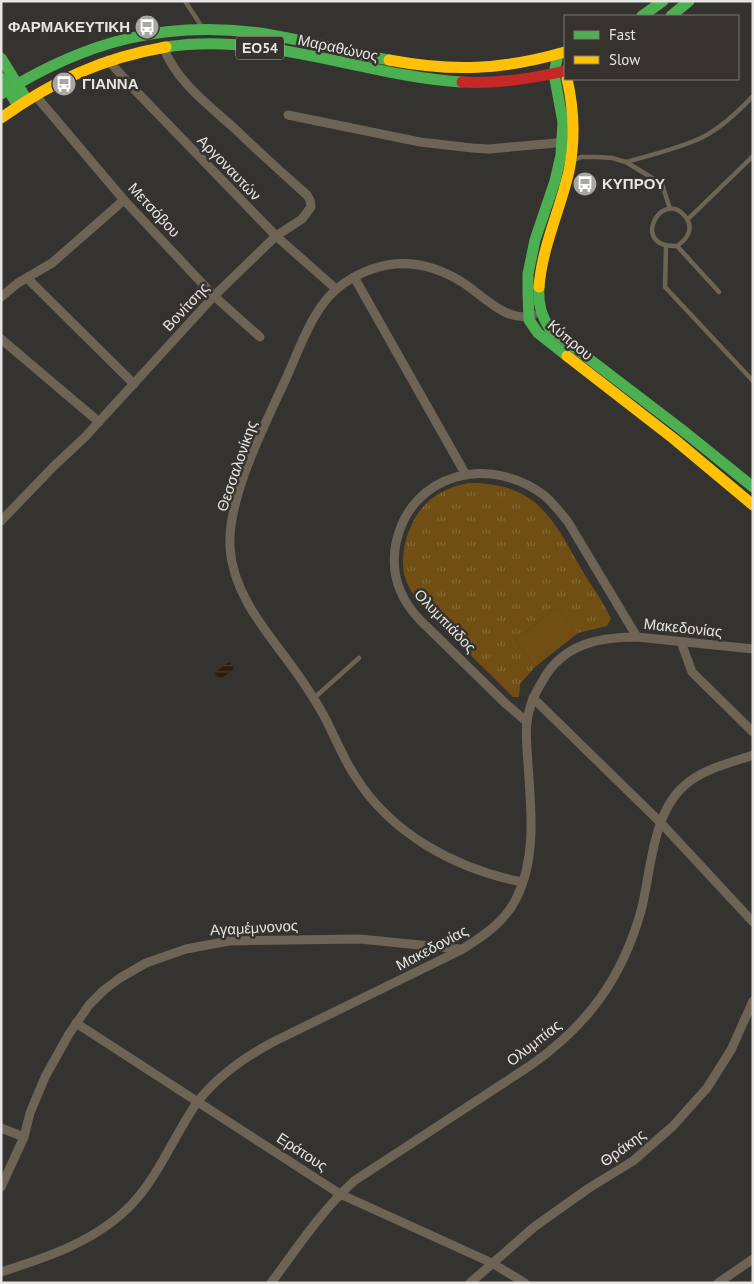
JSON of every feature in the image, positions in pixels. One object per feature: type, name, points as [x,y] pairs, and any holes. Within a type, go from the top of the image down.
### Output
[{"type":"main road","points":[[643,15],[663,1]]},
{"type":"main road","points":[[672,15],[689,1]]},
{"type":"main road","name":"Μαραθώνος","points":[[9,89],[56,62],[111,42],[160,33],[204,30],[263,34],[396,60],[449,68],[503,66],[562,53]]},
{"type":"main road","name":"Μαραθώνος","points":[[1,118],[66,77],[108,60],[164,46],[221,44],[249,46],[399,76],[463,83],[501,83],[534,79],[564,71]]},
{"type":"main road","name":"Κύπρου","points":[[562,53],[554,74],[570,161],[566,182],[542,260],[540,286],[540,312],[542,319],[547,326],[681,429],[753,488]]},
{"type":"main road","points":[[1,58],[9,89]]},
{"type":"main road","points":[[1,78],[9,89],[27,100]]},
{"type":"main road","name":"Κύπρου","points":[[568,80],[572,106],[567,142],[533,251],[528,274],[528,317],[534,329],[545,339],[674,439],[753,505]]},
{"type":"street","name":"Βονίτσης","points":[[1,521],[85,437],[214,296],[276,236],[302,219],[310,210],[311,203],[307,195],[181,77],[170,63],[164,46]]},
{"type":"street","name":"Αργοναυτών","points":[[108,60],[276,236],[336,289]]},
{"type":"street","name":"Μετσόβου","points":[[27,100],[214,296],[260,337]]},
{"type":"street","points":[[288,115],[448,146],[489,148],[567,142]]},
{"type":"street","points":[[1,297],[26,278],[52,263],[124,200]]},
{"type":"street","name":"Θεσσαλονίκης","points":[[522,882],[491,874],[448,858],[420,841],[399,825],[372,798],[349,766],[314,699],[272,640],[242,592],[233,570],[230,537],[232,517],[259,438],[308,329],[322,306],[336,289],[354,277],[388,265],[419,264],[452,276],[510,314],[528,317]]},
{"type":"street","points":[[354,277],[466,475]]},
{"type":"street","points":[[26,278],[134,384]]},
{"type":"street","points":[[528,317],[540,312]]},
{"type":"street","points":[[1,339],[99,422]]},
{"type":"street","name":"Ολυμπιάδος","points":[[527,722],[413,613],[396,583],[395,547],[409,509],[421,496],[433,487],[454,477],[466,475],[491,475],[515,480],[535,490],[549,500],[568,522],[637,636]]},
{"type":"street","name":"Μακεδονίας","points":[[1,1272],[33,1262],[78,1244],[122,1212],[148,1184],[198,1102],[225,1075],[262,1048],[461,950],[486,934],[505,916],[516,900],[522,882],[528,860],[532,831],[527,722],[533,698],[552,667],[566,653],[574,648],[601,639],[637,636],[753,650]]},
{"type":"street","points":[[681,642],[692,672],[753,732]]},
{"type":"street","points":[[533,698],[661,823],[753,922]]},
{"type":"street","name":"Ολυμπίας","points":[[271,1283],[340,1194],[354,1181],[552,1050],[590,1012],[604,994],[630,947],[641,910],[661,823],[675,795],[692,780],[717,767],[753,755]]},
{"type":"street","name":"Αγαμέμνονος","points":[[1,1188],[24,1137],[30,1113],[45,1077],[76,1023],[97,996],[112,983],[163,955],[229,940],[334,938],[388,941],[461,950]]},
{"type":"street","name":"Θράκης","points":[[470,1283],[534,1227],[589,1188],[633,1161],[673,1126],[706,1088],[731,1050],[753,1001]]},
{"type":"street","name":"Εράτους","points":[[76,1023],[340,1194],[492,1263],[524,1283]]},
{"type":"street","points":[[1,1128],[24,1137]]},
{"type":"street","points":[[718,1283],[753,1259]]},
{"type":"lane","points":[[185,1],[204,30]]},
{"type":"lane","points":[[626,162],[662,152],[702,137],[733,116],[753,96]]},
{"type":"lane","points":[[688,219],[753,156]]},
{"type":"lane","points":[[570,161],[581,157],[612,158],[626,162],[662,184],[670,209]]},
{"type":"lane","points":[[670,209],[681,212],[688,219],[690,230],[686,240],[677,246],[666,247],[657,241],[652,231],[653,220],[660,212],[670,209]]},
{"type":"lane","points":[[677,246],[719,292]]},
{"type":"lane","points":[[666,247],[665,287],[753,381]]},
{"type":"lane","points":[[314,699],[359,658]]},
{"type":"green space","points":[[468,483],[511,489],[526,496],[539,506],[561,534],[611,619],[607,626],[578,633],[557,607],[515,640],[535,667],[520,684],[519,697],[513,697],[428,612],[411,591],[403,569],[403,553],[409,531],[422,508],[442,492]]},
{"type":"green space","points":[[557,607],[578,633],[535,667],[515,640]]},
{"type":"shaded area","points":[[229,662],[234,669],[220,679],[214,673]]},
{"type":"traffic: fast","points":[[643,15],[663,1]]},
{"type":"traffic: fast","points":[[672,15],[689,1]]},
{"type":"traffic: fast","points":[[1,94],[64,60],[128,38],[161,32],[229,30],[266,34],[389,60]]},
{"type":"traffic: fast","points":[[166,47],[203,44],[277,49],[388,72],[462,82]]},
{"type":"traffic: fast","points":[[558,54],[554,74],[563,122],[561,155],[555,181],[535,240],[528,274],[528,293],[529,320],[538,333],[567,356]]},
{"type":"traffic: fast","points":[[1,58],[27,100]]},
{"type":"traffic: fast","points":[[1,78],[18,106]]},
{"type":"traffic: fast","points":[[539,287],[541,309],[550,329],[681,429],[753,487]]},
{"type":"traffic: slow","points":[[1,118],[59,82],[79,73],[121,58],[166,47]]},
{"type":"traffic: slow","points":[[389,60],[435,66],[477,67],[520,63],[564,52]]},
{"type":"traffic: slow","points":[[539,287],[547,243],[571,160],[573,125],[567,80]]},
{"type":"traffic: slow","points":[[567,356],[674,439],[753,505]]},
{"type":"traffic: jam","points":[[462,82],[514,80],[564,71]]},
{"type":"place","name":"ΦΑΡΜΑΚΕΥΤΙΚΗ","points":[[147,27]]},
{"type":"place","name":"ΓΙΑΝΝΑ","points":[[64,84]]},
{"type":"place","name":"ΚΥΠΡΟΥ","points":[[585,184]]}]
